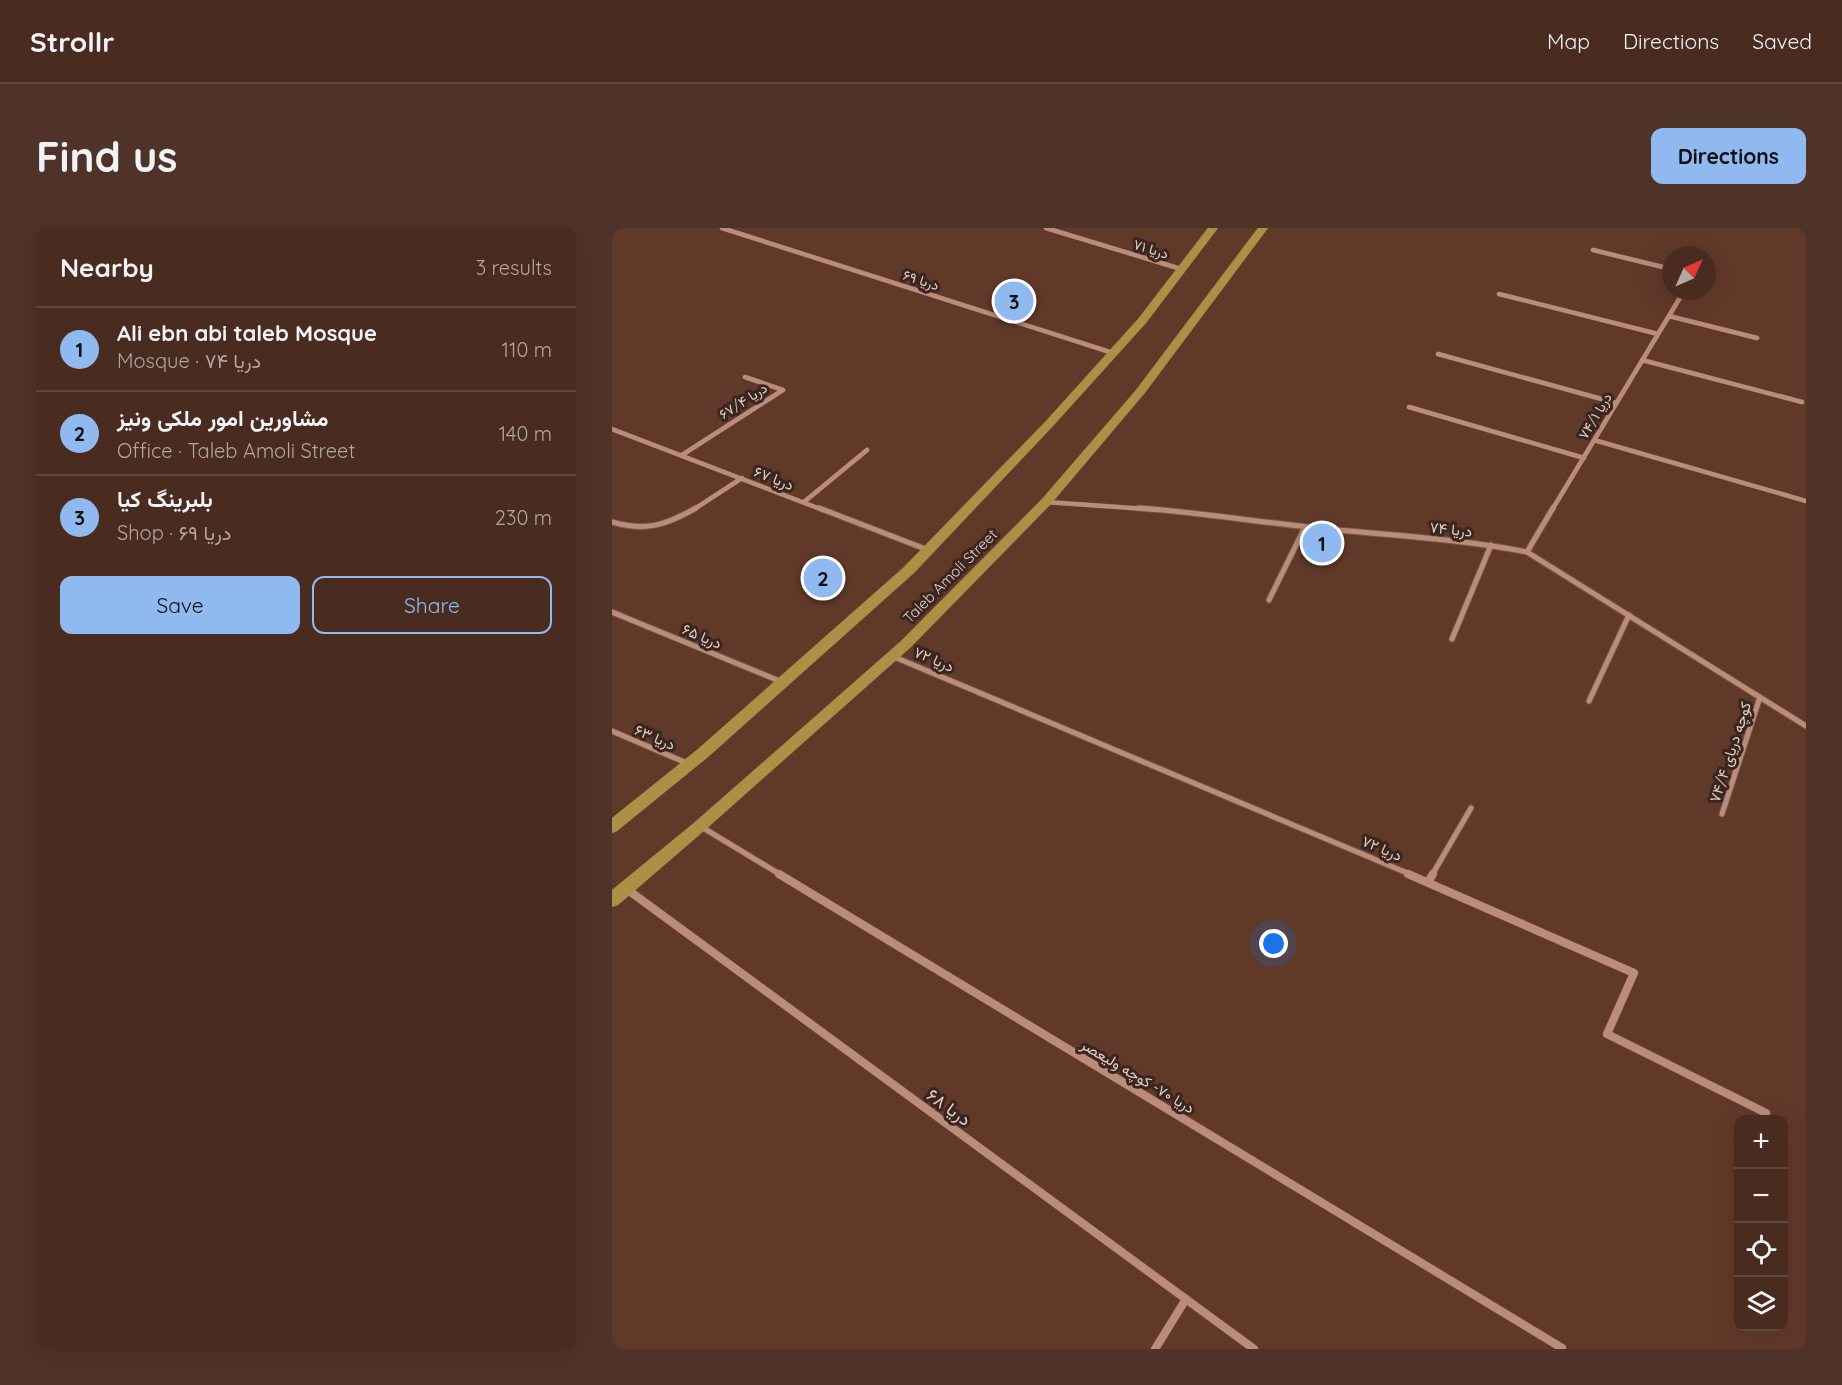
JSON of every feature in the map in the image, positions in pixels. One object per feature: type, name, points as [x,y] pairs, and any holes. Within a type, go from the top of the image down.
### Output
[{"type":"main road","points":[[612,827],[690,764],[909,570],[1049,424],[1142,321],[1213,228]]},
{"type":"main road","name":"Taleb Amoli Street","points":[[612,900],[700,826],[892,656],[1046,502],[1140,392],[1263,228]]},
{"type":"street","name":"دریا ۶۹","points":[[722,228],[1113,353]]},
{"type":"street","name":"دریا ۷۱","points":[[1046,228],[1182,268]]},
{"type":"street","points":[[1593,250],[1662,267]]},
{"type":"street","points":[[1499,294],[1658,334]]},
{"type":"street","name":"دریا ۷۴/۱","points":[[1527,552],[1679,300]]},
{"type":"street","points":[[1669,316],[1757,338]]},
{"type":"street","points":[[1438,354],[1616,403]]},
{"type":"street","points":[[1642,360],[1802,402]]},
{"type":"street","name":"دریا ۶۷/۴","points":[[682,455],[783,390],[745,376]]},
{"type":"street","points":[[1409,407],[1584,458]]},
{"type":"street","name":"دریا ۶۷","points":[[612,429],[928,550]]},
{"type":"street","points":[[1594,440],[1806,501]]},
{"type":"street","points":[[804,502],[867,450]]},
{"type":"street","points":[[612,522],[626,528],[644,530],[669,524],[742,478]]},
{"type":"street","name":"دریا ۷۴","points":[[1046,502],[1191,512],[1305,527],[1491,545],[1527,552],[1806,726]]},
{"type":"street","points":[[1269,600],[1305,527]]},
{"type":"street","points":[[1452,639],[1491,545]]},
{"type":"street","name":"دریا ۶۵","points":[[612,612],[782,683]]},
{"type":"street","points":[[1589,701],[1629,615]]},
{"type":"street","name":"دریا ۷۲","points":[[892,656],[1428,882],[1634,973],[1607,1034],[1766,1113]]},
{"type":"street","name":"کوچه دریای ۷۴/۴","points":[[1722,814],[1760,697]]},
{"type":"street","name":"دریا ۶۳","points":[[612,731],[690,764]]},
{"type":"street","points":[[1428,882],[1471,808]]},
{"type":"street","name":"دریا ۷۰- کوچه ولیعصر","points":[[700,826],[1562,1348]]},
{"type":"street","name":"دریا ۶۸","points":[[626,888],[1254,1349]]},
{"type":"street","points":[[1155,1349],[1186,1299]]},
{"type":"place","name":"بلبرینگ کیا","points":[[1014,301]]},
{"type":"place","name":"Ali ebn abi taleb Mosque","points":[[1322,543]]},
{"type":"place","name":"مشاورین امور ملکی ونیز","points":[[823,578]]}]
